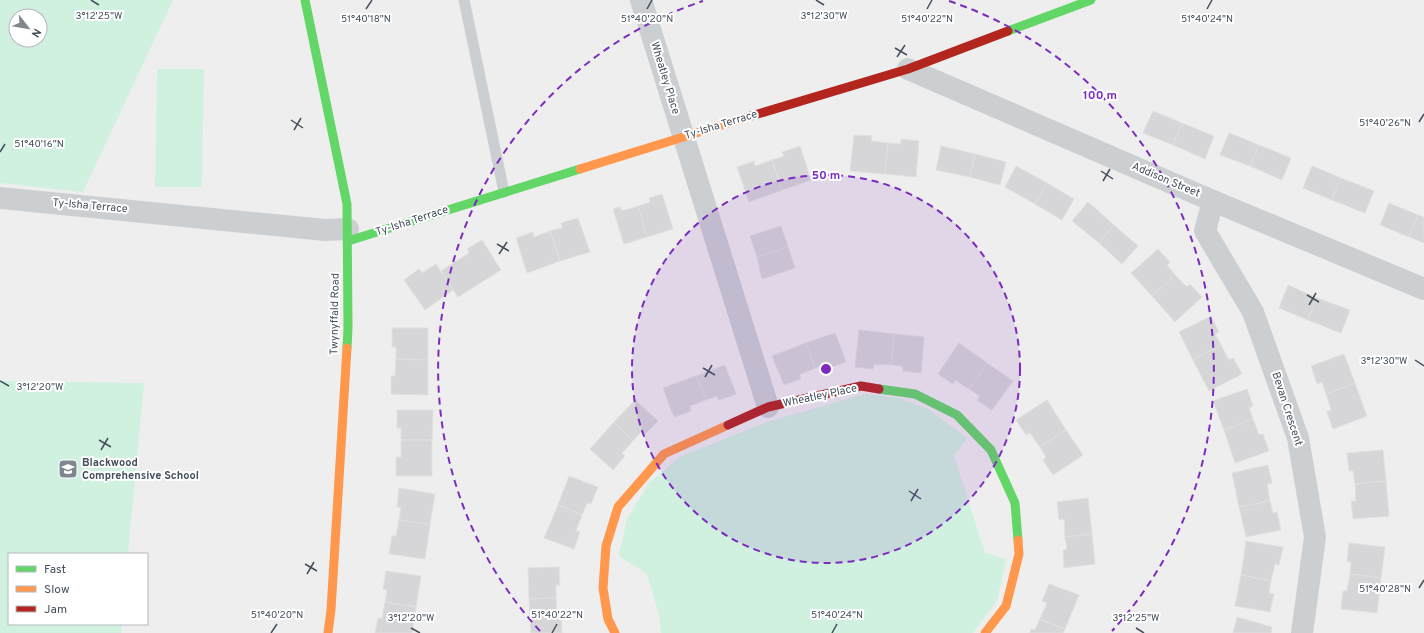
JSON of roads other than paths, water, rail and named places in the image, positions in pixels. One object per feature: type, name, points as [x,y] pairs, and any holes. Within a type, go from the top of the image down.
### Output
[{"type":"street","name":"Twynyffald Road","points":[[305,0],[347,204],[348,328],[331,610],[328,633]]},
{"type":"street","name":"Wheatley Place","points":[[641,0],[768,407]]},
{"type":"street","name":"Ty-Isha Terrace","points":[[0,198],[325,230],[348,235],[402,225],[683,136],[908,69],[1091,0]]},
{"type":"street","name":"Addison Street","points":[[908,69],[1213,201],[1424,289]]},
{"type":"street","name":"Bevan Crescent","points":[[1213,201],[1205,232],[1253,312],[1298,438],[1315,537],[1302,633]]},
{"type":"street","name":"Wheatley Place","points":[[615,633],[608,619],[603,588],[606,546],[618,507],[664,454],[768,407],[861,386],[915,394],[957,415],[991,450],[1015,503],[1019,554],[1006,606],[985,633]]},
{"type":"lane","points":[[464,0],[504,192]]},
{"type":"place","name":"Blackwood Comprehensive School","points":[[68,469]]}]
